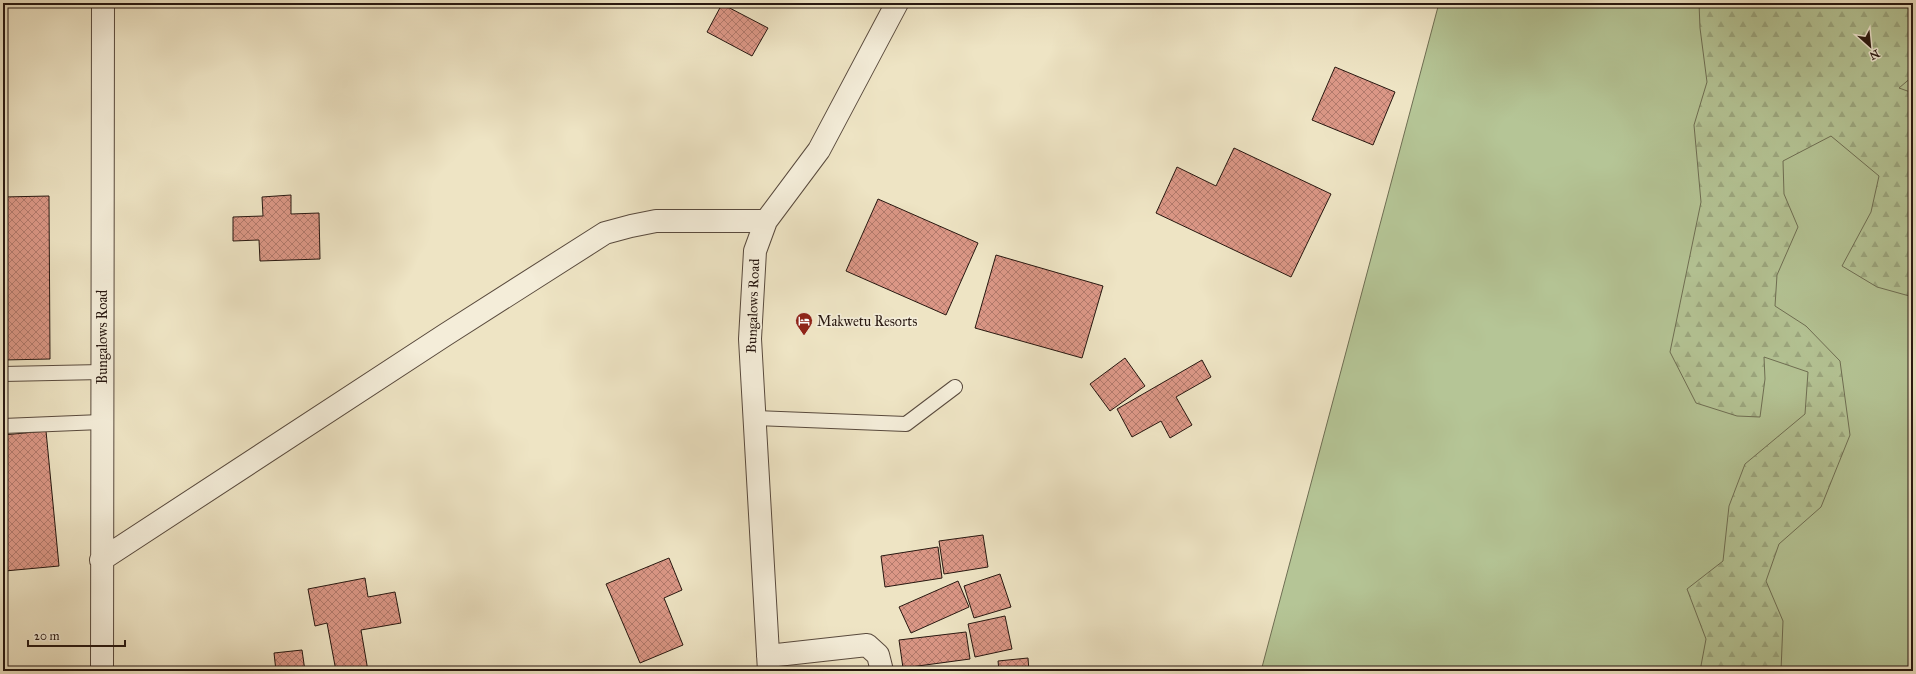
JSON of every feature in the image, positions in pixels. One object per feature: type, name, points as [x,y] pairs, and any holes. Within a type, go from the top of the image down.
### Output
[{"type":"street","name":"Bungalows Road","points":[[102,3],[102,671]]},
{"type":"street","name":"Bungalows Road","points":[[769,663],[756,418],[750,339],[755,251],[766,221],[819,150],[897,3]]},
{"type":"street","points":[[101,560],[457,326],[605,232],[656,222],[766,221]]},
{"type":"street","points":[[769,663],[867,645],[878,655],[882,671]]},
{"type":"lane","points":[[3,374],[102,372]]},
{"type":"lane","points":[[756,418],[906,424],[955,387]]},
{"type":"lane","points":[[3,426],[102,422]]},
{"type":"green space","points":[[1439,3],[1913,3],[1913,671],[1261,671]]},
{"type":"green space","points":[[1699,3],[1913,3],[1913,76],[1899,88],[1913,93],[1913,297],[1877,287],[1842,266],[1871,212],[1879,176],[1831,136],[1783,161],[1784,194],[1798,227],[1777,275],[1775,306],[1806,326],[1840,361],[1850,435],[1821,507],[1779,544],[1766,581],[1783,621],[1781,671],[1700,671],[1706,639],[1687,589],[1723,561],[1729,506],[1745,464],[1805,414],[1808,372],[1764,357],[1765,379],[1760,417],[1737,416],[1696,403],[1670,352],[1701,202],[1694,125],[1707,82],[1700,28]]},
{"type":"building","points":[[722,4],[768,28],[752,56],[707,32]]},
{"type":"building","points":[[1335,67],[1395,92],[1373,145],[1312,120]]},
{"type":"building","points":[[1234,148],[1331,194],[1291,277],[1156,213],[1177,167],[1216,186]]},
{"type":"building","points":[[291,195],[291,214],[319,213],[320,259],[260,261],[259,240],[233,241],[233,217],[263,216],[262,197]]},
{"type":"building","points":[[49,196],[50,359],[3,360],[3,197]]},
{"type":"building","points":[[878,199],[978,243],[946,315],[846,271]]},
{"type":"building","points":[[996,255],[1103,286],[1082,358],[975,328]]},
{"type":"building","points":[[1125,358],[1145,386],[1110,411],[1090,384]]},
{"type":"building","points":[[1202,360],[1211,377],[1176,397],[1192,425],[1170,438],[1161,421],[1132,437],[1117,409]]},
{"type":"building","points":[[46,431],[59,566],[5,571],[3,543],[3,435]]},
{"type":"building","points":[[983,535],[988,567],[944,574],[939,541]]},
{"type":"building","points":[[938,547],[942,578],[885,587],[881,556]]},
{"type":"building","points":[[669,558],[682,590],[664,598],[683,645],[640,663],[606,584]]},
{"type":"building","points":[[1000,574],[1011,607],[974,618],[964,586]]},
{"type":"building","points":[[365,578],[368,597],[395,592],[401,623],[361,630],[368,671],[336,671],[327,623],[315,626],[308,589]]},
{"type":"building","points":[[958,581],[969,607],[911,633],[899,607]]},
{"type":"building","points":[[1005,616],[1012,649],[975,657],[968,624]]},
{"type":"building","points":[[966,632],[970,659],[903,668],[899,640]]},
{"type":"building","points":[[302,650],[305,671],[276,671],[274,653]]},
{"type":"building","points":[[1028,658],[1029,671],[999,671],[998,661]]},
{"type":"place","name":"Makwetu Resorts","points":[[804,336]]}]
